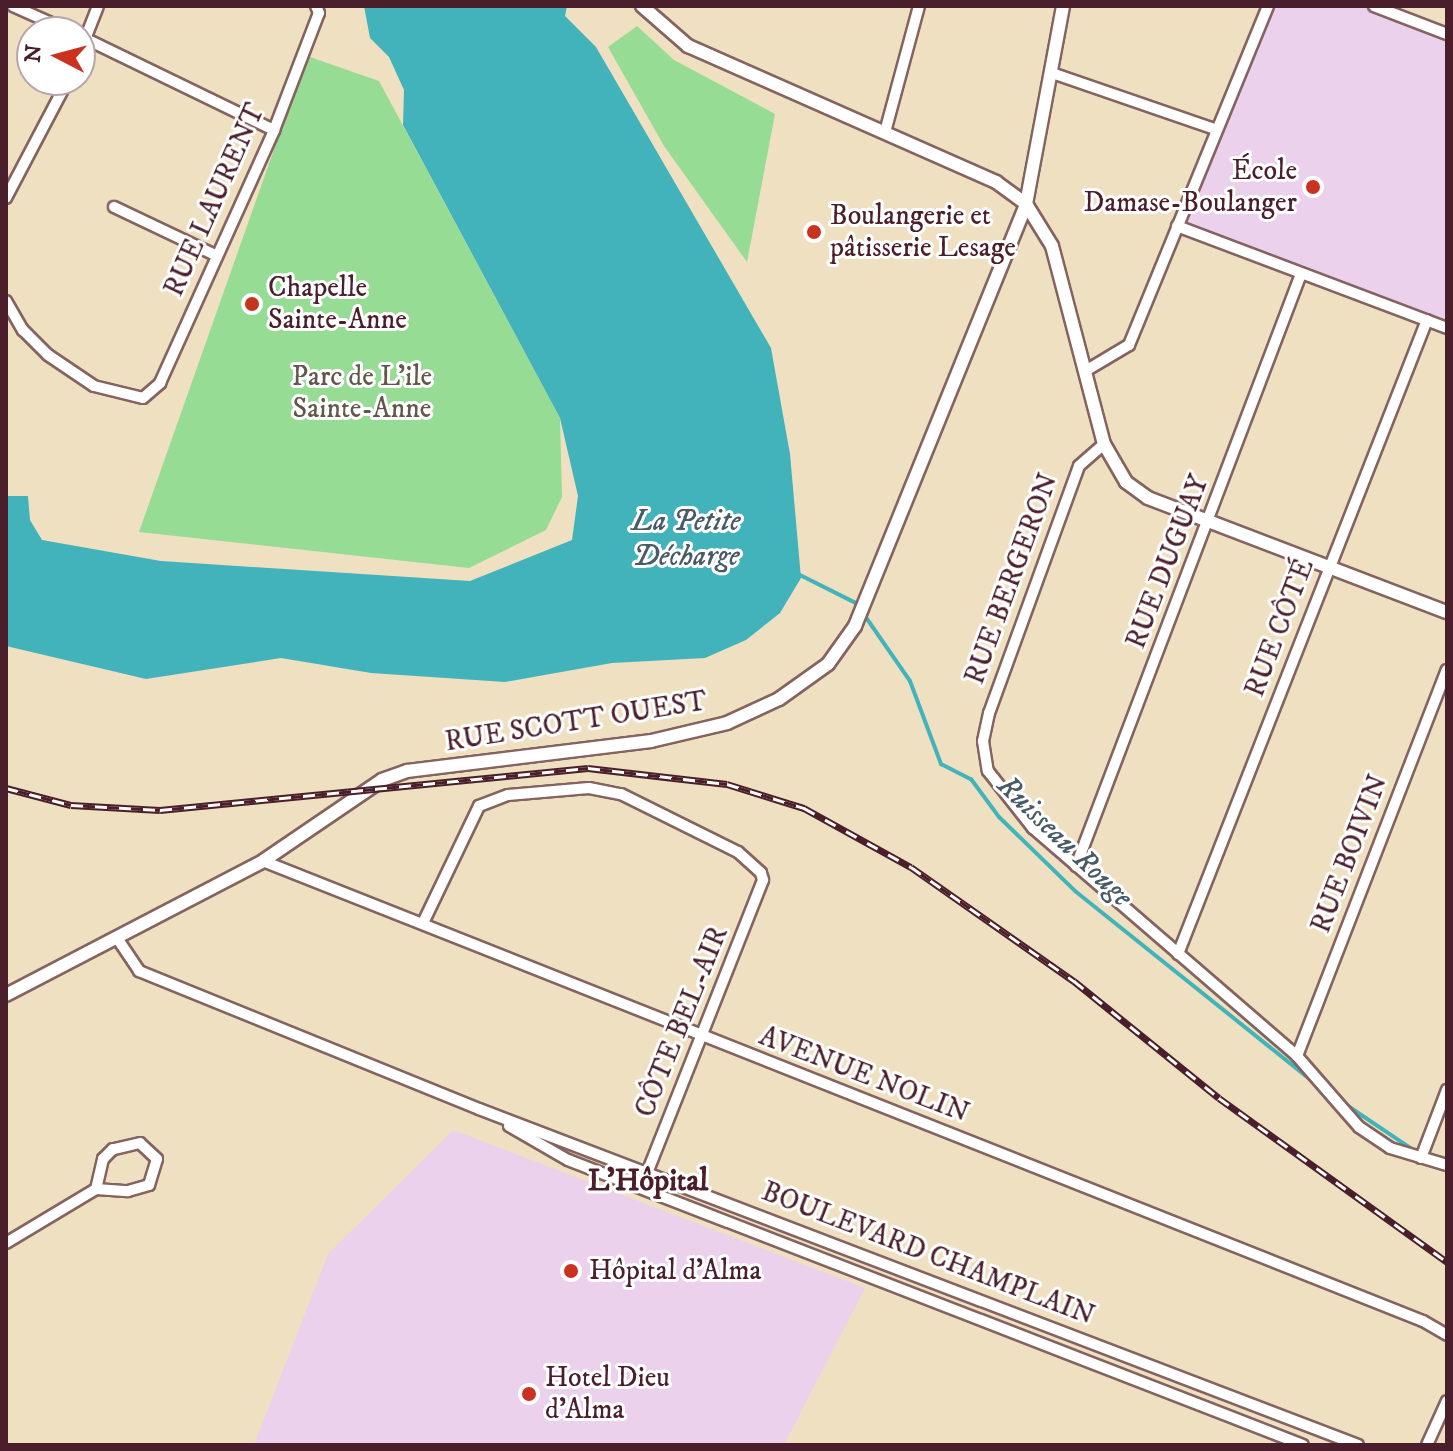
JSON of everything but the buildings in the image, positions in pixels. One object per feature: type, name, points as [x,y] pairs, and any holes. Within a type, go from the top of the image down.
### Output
[{"type":"street","points":[[13,6],[35,16]]},
{"type":"street","points":[[642,6],[688,46],[996,182],[1026,204],[1052,246],[1104,444],[1126,482],[1148,498],[1447,612]]},
{"type":"street","points":[[885,132],[919,6]]},
{"type":"street","name":"RUE SCOTT OUEST","points":[[6,995],[263,861],[365,790],[407,771],[651,741],[727,723],[779,699],[828,664],[855,626],[1026,204],[1063,6]]},
{"type":"street","points":[[1087,370],[1129,345],[1268,6]]},
{"type":"street","points":[[1374,6],[1447,34]]},
{"type":"street","name":"RUE LAURENT","points":[[6,301],[23,330],[48,355],[94,386],[143,398],[160,383],[274,130],[318,9]]},
{"type":"street","points":[[96,43],[274,130]]},
{"type":"street","points":[[1052,73],[1215,129]]},
{"type":"street","points":[[6,198],[60,96]]},
{"type":"street","points":[[114,207],[217,256]]},
{"type":"street","points":[[1177,226],[1447,328]]},
{"type":"street","name":"RUE DUGUAY","points":[[1076,866],[1210,522],[1301,274]]},
{"type":"street","name":"RUE CÔTÉ","points":[[1178,954],[1427,320]]},
{"type":"street","name":"RUE BERGERON","points":[[1076,866],[1001,792],[988,771],[983,741],[1079,466],[1104,444]]},
{"type":"street","name":"RUE BOIVIN","points":[[1297,1056],[1447,670]]},
{"type":"street","name":"CÔTE BEL-AIR","points":[[423,923],[479,806],[508,795],[589,788],[621,794],[738,852],[761,873],[763,880],[641,1187]]},
{"type":"street","name":"AVENUE NOLIN","points":[[263,861],[1423,1321],[1447,1335]]},
{"type":"street","points":[[1076,866],[1297,1056],[1359,1127],[1390,1148],[1447,1165]]},
{"type":"street","name":"BOULEVARD CHAMPLAIN","points":[[117,938],[139,971],[479,1109],[1358,1445]]},
{"type":"street","points":[[1421,1158],[1447,1090]]},
{"type":"street","name":"BOULEVARD CHAMPLAIN","points":[[479,1109],[568,1160],[1303,1445]]},
{"type":"street","points":[[6,1243],[96,1189],[128,1191],[149,1185],[157,1159],[140,1143],[113,1149],[103,1159],[96,1189]]},
{"type":"street","points":[[1427,1445],[1447,1401]]},
{"type":"shaded area","name":"École Damase-Boulanger","points":[[1274,6],[1364,6],[1447,39],[1447,328],[1177,226]]},
{"type":"shaded area","name":"Hôpital d'Alma","points":[[453,1130],[865,1288],[784,1445],[254,1445],[328,1254]]},
{"type":"green space","points":[[637,26],[674,60],[775,114],[747,262],[664,146],[608,47]]},
{"type":"green space","name":"Parc de L'ile Sainte-Anne","points":[[307,56],[379,81],[560,418],[562,497],[546,530],[469,568],[139,532]]},
{"type":"water","name":"La Petite Décharge","points":[[364,6],[567,6],[565,16],[596,47],[771,348],[790,454],[801,578],[780,613],[746,640],[705,658],[612,663],[505,682],[371,673],[281,658],[146,679],[6,646],[6,496],[28,496],[30,520],[42,540],[161,561],[470,581],[572,540],[578,496],[560,418],[403,125],[404,90],[389,57],[370,38]]},
{"type":"waterway","name":"Ruisseau Rouge","points":[[798,574],[856,603],[910,681],[941,764],[971,779],[999,817],[1075,891],[1318,1086]]},
{"type":"waterway","name":"Ruisseau Rouge","points":[[1342,1102],[1418,1153]]},
{"type":"railway","points":[[6,788],[71,805],[160,810],[588,768],[727,784],[804,808],[911,867],[1074,981],[1219,1098],[1447,1262]]},
{"type":"place","name":"École Damase-Boulanger","points":[[1313,187]]},
{"type":"place","name":"Boulangerie et pâtisserie Lesage","points":[[814,232]]},
{"type":"place","name":"Chapelle Sainte-Anne","points":[[252,304]]},
{"type":"place","name":"Hôpital d'Alma","points":[[571,1271]]},
{"type":"place","name":"Hotel Dieu d'Alma","points":[[529,1394]]},
{"type":"district","name":"L'Hôpital","points":[[648,1182]]}]
